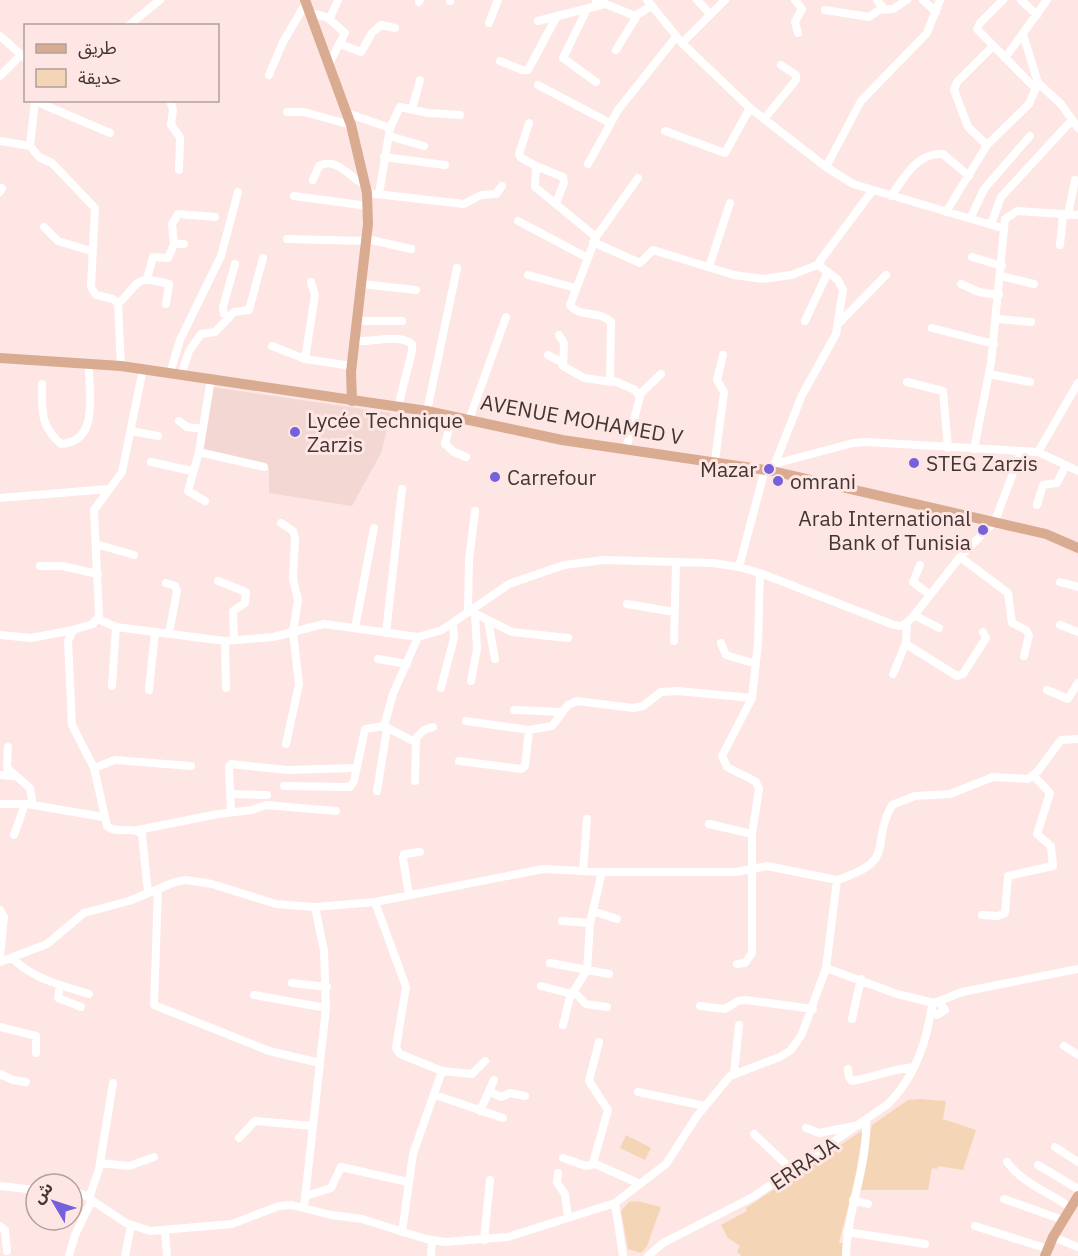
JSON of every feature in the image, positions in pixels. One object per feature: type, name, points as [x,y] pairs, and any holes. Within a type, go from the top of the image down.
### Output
[{"type":"main road","points":[[307,5],[351,125],[368,206],[367,240],[348,400]]},
{"type":"main road","name":"AVENUE MOHAMED V","points":[[0,358],[143,369],[427,411],[562,440],[770,468],[1046,534],[1078,548]]},
{"type":"main road","points":[[1047,1252],[1053,1237],[1078,1196]]},
{"type":"street","points":[[131,24],[160,0]]},
{"type":"street","points":[[328,18],[333,15],[338,0]]},
{"type":"street","points":[[489,23],[498,0]]},
{"type":"street","points":[[697,0],[710,15]]},
{"type":"street","points":[[682,43],[725,0]]},
{"type":"street","points":[[795,0],[802,9],[795,22],[798,33]]},
{"type":"street","points":[[877,0],[883,8]]},
{"type":"street","points":[[825,10],[869,17],[883,8],[893,9],[907,0]]},
{"type":"street","points":[[924,0],[936,12]]},
{"type":"street","points":[[826,167],[861,101],[927,33],[940,0]]},
{"type":"street","points":[[1002,0],[977,27],[992,48],[1061,104],[1078,128]]},
{"type":"street","points":[[1021,0],[1037,15]]},
{"type":"street","points":[[1005,58],[1047,0]]},
{"type":"street","points":[[538,21],[587,9],[600,2],[637,16]]},
{"type":"street","points":[[616,50],[637,16],[649,3],[676,37],[750,108],[826,167],[853,184],[872,191],[1002,228]]},
{"type":"street","points":[[269,75],[283,42],[307,5],[345,32],[329,64]]},
{"type":"street","points":[[587,9],[563,58],[596,82]]},
{"type":"street","points":[[500,60],[522,70],[528,70],[557,16]]},
{"type":"street","points":[[340,44],[361,52],[372,33],[381,25],[395,28]]},
{"type":"street","points":[[945,212],[987,145],[1029,104],[1037,86],[1023,34]]},
{"type":"street","points":[[588,164],[610,123],[676,37]]},
{"type":"street","points":[[0,76],[23,57],[2,42]]},
{"type":"street","points":[[987,145],[971,132],[954,90],[957,82],[992,48]]},
{"type":"street","points":[[764,119],[796,80],[796,75],[781,66]]},
{"type":"street","points":[[412,109],[420,80]]},
{"type":"street","points":[[538,86],[610,123]]},
{"type":"street","points":[[30,146],[35,102]]},
{"type":"street","points":[[37,102],[110,133]]},
{"type":"street","points":[[171,102],[173,110],[171,125],[179,135],[178,170]]},
{"type":"street","points":[[379,194],[389,132],[400,107],[460,116]]},
{"type":"street","points":[[665,131],[725,153],[750,108]]},
{"type":"street","points":[[287,112],[304,112],[351,125]]},
{"type":"street","points":[[347,113],[424,146]]},
{"type":"street","points":[[991,224],[1004,193],[1072,120]]},
{"type":"street","points":[[530,123],[519,154],[536,166],[564,177],[556,203]]},
{"type":"street","points":[[971,218],[984,189],[1030,136]]},
{"type":"street","points":[[0,141],[30,146],[39,157],[52,163],[90,201],[93,292],[118,304]]},
{"type":"street","points":[[891,196],[918,161],[930,155],[943,154],[969,176]]},
{"type":"street","points":[[384,157],[445,165]]},
{"type":"street","points":[[313,180],[319,166],[334,164],[340,166],[353,180],[366,189],[379,194],[464,204],[481,195],[496,194],[502,186]]},
{"type":"street","points":[[536,166],[534,184],[595,240],[640,263],[653,250],[734,275],[763,279],[790,275],[820,264],[872,191]]},
{"type":"street","points":[[612,382],[611,322],[602,316],[571,308],[570,302],[586,257],[595,240],[638,178]]},
{"type":"street","points":[[1060,245],[1065,215],[1075,180]]},
{"type":"street","points":[[176,374],[180,340],[221,256],[238,192]]},
{"type":"street","points":[[294,196],[368,206]]},
{"type":"street","points":[[709,267],[730,203]]},
{"type":"street","points":[[974,449],[994,344],[1002,266],[1002,228],[1007,216],[1017,211],[1078,215]]},
{"type":"street","points":[[147,279],[153,258],[168,258],[174,244],[172,224],[178,214],[215,217]]},
{"type":"street","points":[[518,220],[586,257]]},
{"type":"street","points":[[44,227],[55,238],[91,251]]},
{"type":"street","points":[[287,239],[367,240],[411,249]]},
{"type":"street","points":[[174,244],[184,244]]},
{"type":"street","points":[[972,257],[1002,266]]},
{"type":"street","points":[[176,374],[201,334],[215,332],[234,312],[249,310],[263,258]]},
{"type":"street","points":[[229,318],[224,314],[223,307],[235,264]]},
{"type":"street","points":[[739,567],[770,468],[799,401],[832,345],[838,323],[843,290],[838,280],[820,264]]},
{"type":"street","points":[[427,411],[457,268]]},
{"type":"street","points":[[805,321],[828,272]]},
{"type":"street","points":[[528,274],[575,288]]},
{"type":"street","points":[[838,323],[886,275]]},
{"type":"street","points":[[1000,276],[1034,284]]},
{"type":"street","points":[[121,366],[118,304],[140,279],[147,279],[170,284],[166,304]]},
{"type":"street","points":[[305,358],[315,295],[311,282]]},
{"type":"street","points":[[362,284],[416,290]]},
{"type":"street","points":[[961,284],[979,292],[999,295]]},
{"type":"street","points":[[469,420],[506,317]]},
{"type":"street","points":[[997,319],[1031,322]]},
{"type":"street","points":[[357,321],[402,321]]},
{"type":"street","points":[[932,328],[994,344]]},
{"type":"street","points":[[559,335],[564,343],[561,362]]},
{"type":"street","points":[[355,341],[369,342],[383,339],[407,341],[411,344],[412,351],[398,407]]},
{"type":"street","points":[[272,346],[305,358],[352,369]]},
{"type":"street","points":[[548,355],[581,376],[612,382],[639,395]]},
{"type":"street","points":[[715,461],[724,388],[717,380],[723,355]]},
{"type":"street","points":[[42,384],[43,414],[48,434],[61,444],[72,443],[84,434],[90,415],[88,363]]},
{"type":"street","points":[[98,620],[94,510],[122,472],[143,369]]},
{"type":"street","points":[[626,449],[639,395],[661,374]]},
{"type":"street","points":[[989,374],[1030,382]]},
{"type":"street","points":[[205,501],[188,494],[192,471],[199,452],[211,379]]},
{"type":"street","points":[[907,382],[943,391],[948,448]]},
{"type":"street","points":[[1038,452],[1078,383]]},
{"type":"street","points":[[452,417],[445,444],[454,452],[466,457]]},
{"type":"street","points":[[179,421],[187,427],[203,429]]},
{"type":"street","points":[[131,430],[158,436]]},
{"type":"street","points":[[770,468],[853,443],[1038,452],[1078,470]]},
{"type":"street","points":[[199,452],[264,467]]},
{"type":"street","points":[[0,635],[31,638],[73,630],[98,620],[116,627],[225,641],[273,637],[324,624],[418,637],[442,630],[472,612],[509,584],[564,565],[604,560],[676,564],[713,563],[739,567],[760,573],[894,626],[907,623],[960,557],[995,521],[1021,452]]},
{"type":"street","points":[[151,462],[192,471]]},
{"type":"street","points":[[1037,505],[1043,485],[1057,483],[1066,465]]},
{"type":"street","points":[[0,498],[108,489]]},
{"type":"street","points":[[386,633],[402,489]]},
{"type":"street","points":[[471,681],[477,649],[469,560],[475,511]]},
{"type":"street","points":[[281,523],[293,531],[295,538],[293,579],[298,600],[294,632],[299,684],[286,744]]},
{"type":"street","points":[[356,628],[374,528]]},
{"type":"street","points":[[96,544],[134,555]]},
{"type":"street","points":[[960,557],[1008,593],[1012,623],[1026,630],[1029,635],[1024,656]]},
{"type":"street","points":[[674,641],[676,564]]},
{"type":"street","points":[[920,565],[913,582],[930,595]]},
{"type":"street","points":[[40,566],[62,566],[98,574]]},
{"type":"street","points":[[737,964],[745,963],[752,953],[750,869],[752,834],[759,789],[756,782],[727,767],[723,756],[752,698],[756,664],[760,573]]},
{"type":"street","points":[[218,581],[246,592],[245,603],[232,611],[234,639]]},
{"type":"street","points":[[1060,582],[1078,587]]},
{"type":"street","points":[[166,583],[175,586],[177,591],[169,633]]},
{"type":"street","points":[[627,604],[674,612]]},
{"type":"street","points":[[472,612],[512,632],[568,638]]},
{"type":"street","points":[[914,615],[939,628]]},
{"type":"street","points":[[488,621],[495,659]]},
{"type":"street","points":[[441,688],[454,638],[453,623]]},
{"type":"street","points":[[894,674],[906,643],[907,623]]},
{"type":"street","points":[[1060,625],[1078,632]]},
{"type":"street","points":[[112,686],[116,627]]},
{"type":"street","points":[[73,630],[68,641],[72,725],[94,768],[103,817],[110,829],[138,831],[231,812],[252,810],[272,804],[336,811]]},
{"type":"street","points":[[149,690],[155,632]]},
{"type":"street","points":[[906,643],[960,676],[984,645],[986,638],[983,632]]},
{"type":"street","points":[[376,791],[390,702],[418,637]]},
{"type":"street","points":[[225,641],[226,688]]},
{"type":"street","points":[[721,643],[726,655],[756,664]]},
{"type":"street","points":[[378,659],[407,664]]},
{"type":"street","points":[[1047,690],[1068,699],[1078,683]]},
{"type":"street","points":[[466,721],[529,730],[548,728],[561,712],[577,701],[633,708],[643,706],[661,692],[752,698]]},
{"type":"street","points":[[514,710],[561,712]]},
{"type":"street","points":[[415,781],[416,740],[424,730],[433,727]]},
{"type":"street","points":[[284,786],[347,788],[353,783],[365,729],[386,728],[416,740]]},
{"type":"street","points":[[459,761],[520,769],[525,766],[529,730]]},
{"type":"street","points":[[0,962],[46,944],[84,913],[175,882],[199,881],[276,904],[315,908],[375,902],[531,869],[602,872],[736,872],[767,866],[837,880],[867,868],[877,858],[888,814],[895,802],[915,796],[950,794],[993,777],[1028,779],[1034,776],[1061,741],[1078,739]]},
{"type":"street","points":[[8,747],[7,768],[30,788],[29,804],[14,835]]},
{"type":"street","points":[[94,768],[114,760],[191,766]]},
{"type":"street","points":[[231,812],[229,767],[231,764],[288,770],[356,768]]},
{"type":"street","points":[[0,776],[14,776]]},
{"type":"street","points":[[982,915],[998,916],[1005,913],[1008,876],[1053,866],[1051,846],[1036,831],[1050,793],[1034,776]]},
{"type":"street","points":[[232,794],[267,795]]},
{"type":"street","points":[[0,804],[29,804],[103,817]]},
{"type":"street","points":[[583,871],[587,819]]},
{"type":"street","points":[[709,824],[752,834]]},
{"type":"street","points":[[138,831],[142,834],[148,893]]},
{"type":"street","points":[[409,895],[404,854],[420,852]]},
{"type":"street","points":[[562,1025],[573,993],[587,970],[590,923],[602,872]]},
{"type":"street","points":[[84,1196],[131,1226],[150,1231],[232,1224],[279,1206],[292,1204],[331,1215],[362,1219],[432,1240],[484,1240],[525,1232],[615,1203],[669,1160],[705,1106],[734,1073],[766,1064],[786,1054],[802,1034],[826,968],[837,880]]},
{"type":"street","points":[[158,889],[154,1005],[269,1051],[320,1063]]},
{"type":"street","points":[[375,902],[406,987],[396,1048],[400,1054],[442,1071],[472,1074],[485,1061]]},
{"type":"street","points":[[304,1207],[327,987],[324,951],[315,908]]},
{"type":"street","points":[[0,910],[4,917],[0,957]]},
{"type":"street","points":[[593,911],[617,919]]},
{"type":"street","points":[[561,921],[590,923]]},
{"type":"street","points":[[12,958],[26,971],[89,994]]},
{"type":"street","points":[[550,963],[609,974]]},
{"type":"street","points":[[826,968],[934,1006],[943,1012]]},
{"type":"street","points":[[927,1035],[934,1006],[962,992],[1078,969]]},
{"type":"street","points":[[852,1019],[861,979]]},
{"type":"street","points":[[292,983],[327,987]]},
{"type":"street","points":[[60,985],[58,998],[81,1007]]},
{"type":"street","points":[[541,986],[573,993],[586,1004],[607,1007]]},
{"type":"street","points":[[927,1035],[943,1012],[962,992]]},
{"type":"street","points":[[254,995],[326,1008]]},
{"type":"street","points":[[700,1006],[725,1009],[738,1001],[746,1000],[813,1009]]},
{"type":"street","points":[[934,1006],[934,1014],[943,1012]]},
{"type":"street","points":[[734,1073],[739,1025]]},
{"type":"street","points":[[0,1027],[36,1036],[36,1053]]},
{"type":"street","name":"ERRAJA","points":[[648,1256],[663,1244],[753,1197],[863,1123],[903,1088],[927,1035]]},
{"type":"street","points":[[594,1164],[592,1161],[608,1110],[589,1081],[599,1042]]},
{"type":"street","points":[[1064,1046],[1078,1055]]},
{"type":"street","points":[[848,1070],[852,1081],[874,1077],[890,1070],[914,1067]]},
{"type":"street","points":[[402,1232],[413,1154],[442,1071]]},
{"type":"street","points":[[0,1074],[26,1082]]},
{"type":"street","points":[[480,1111],[494,1080]]},
{"type":"street","points":[[69,1256],[75,1235],[91,1199],[100,1163],[113,1083]]},
{"type":"street","points":[[489,1091],[501,1097],[510,1093],[525,1096]]},
{"type":"street","points":[[638,1092],[705,1106]]},
{"type":"street","points":[[435,1095],[503,1118]]},
{"type":"street","points":[[239,1138],[255,1121],[312,1126]]},
{"type":"street","points":[[806,1128],[819,1133],[863,1123],[847,1232],[846,1256]]},
{"type":"street","points":[[754,1134],[792,1170]]},
{"type":"street","points":[[1055,1147],[1078,1162]]},
{"type":"street","points":[[100,1163],[129,1166],[153,1157]]},
{"type":"street","points":[[563,1158],[586,1166],[594,1164],[640,1184]]},
{"type":"street","points":[[1007,1162],[1022,1179],[1053,1195],[1071,1208]]},
{"type":"street","points":[[1038,1165],[1078,1189]]},
{"type":"street","points":[[306,1196],[331,1188],[341,1167],[408,1182]]},
{"type":"street","points":[[558,1173],[557,1183],[565,1194],[568,1218]]},
{"type":"street","points":[[484,1240],[490,1180]]},
{"type":"street","points":[[0,1186],[24,1189]]},
{"type":"street","points":[[1004,1199],[1063,1220]]},
{"type":"street","points":[[853,1200],[868,1204]]},
{"type":"street","points":[[615,1203],[623,1256]]},
{"type":"street","points":[[0,1226],[5,1230],[7,1251]]},
{"type":"street","points":[[125,1256],[131,1226]]},
{"type":"street","points":[[975,1226],[1047,1252]]},
{"type":"street","points":[[165,1231],[167,1256]]},
{"type":"street","points":[[847,1232],[925,1244]]},
{"type":"street","points":[[1053,1237],[1078,1247]]},
{"type":"street","points":[[431,1256],[432,1240]]},
{"type":"shaded area","name":"Lycée Technique Zarzis","points":[[211,387],[391,413],[381,453],[352,506],[269,493],[269,468],[202,452]]},
{"type":"green space","points":[[908,1100],[946,1101],[943,1119],[976,1130],[963,1170],[938,1166],[937,1169],[932,1168],[928,1190],[858,1190],[872,1125]]},
{"type":"green space","points":[[863,1130],[855,1179],[839,1243],[844,1243],[843,1256],[742,1256],[737,1252],[740,1246],[728,1238],[721,1225],[747,1211],[746,1208]]},
{"type":"green space","points":[[626,1135],[651,1148],[645,1160],[620,1148]]},
{"type":"green space","points":[[638,1201],[661,1207],[647,1246],[641,1253],[628,1249],[621,1211],[629,1202]]},
{"type":"place","name":"Lycée Technique Zarzis","points":[[295,432]]},
{"type":"place","name":"STEG Zarzis","points":[[914,463]]},
{"type":"place","name":"Mazar","points":[[769,469]]},
{"type":"place","name":"Carrefour","points":[[495,477]]},
{"type":"place","name":"omrani","points":[[778,481]]},
{"type":"place","name":"Arab International Bank of Tunisia","points":[[983,530]]}]
